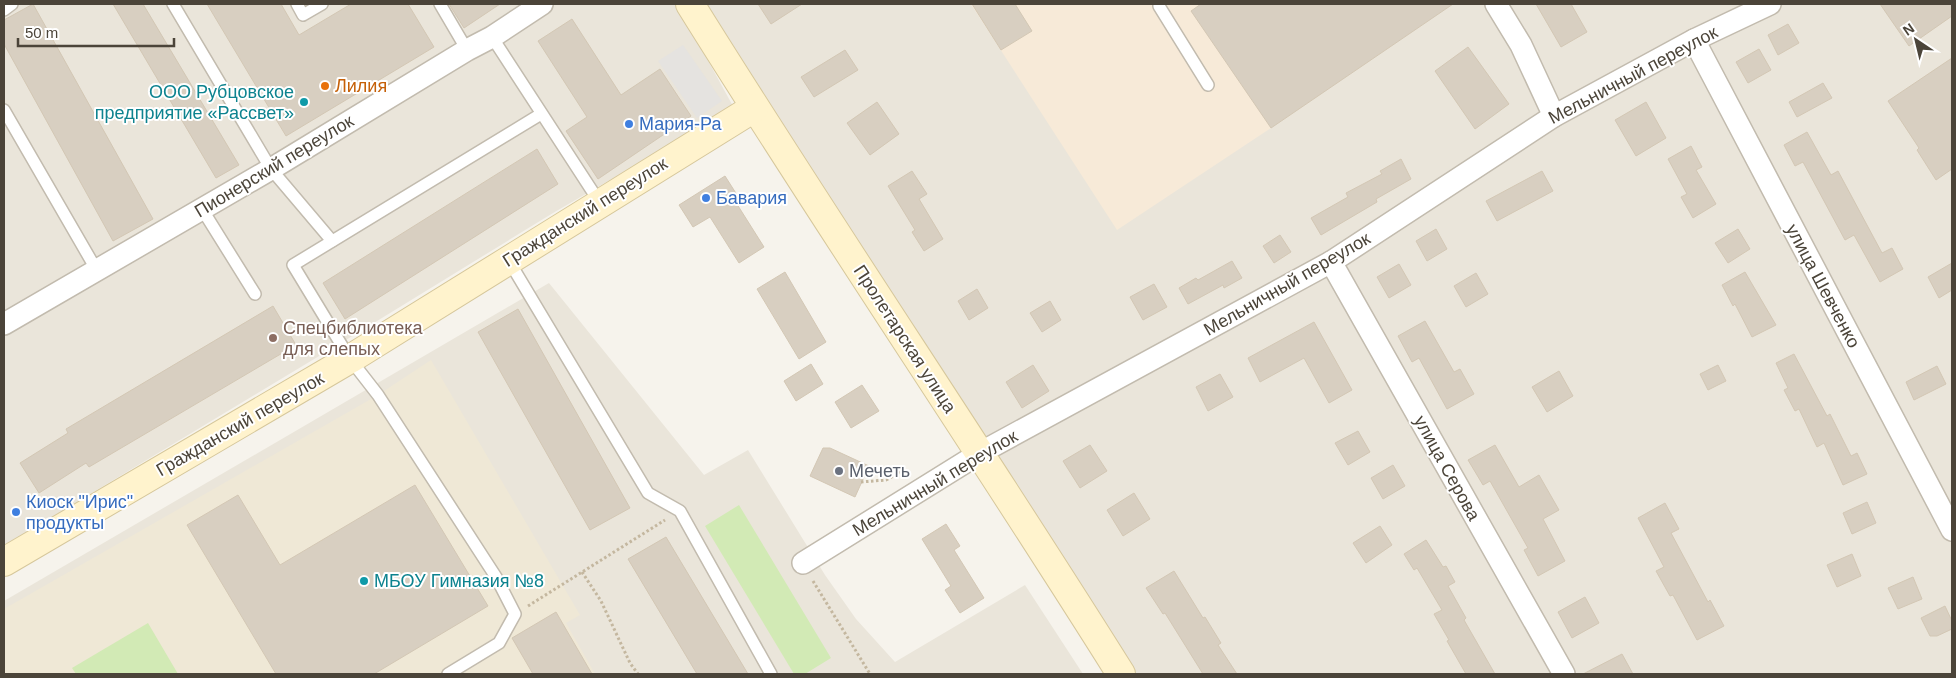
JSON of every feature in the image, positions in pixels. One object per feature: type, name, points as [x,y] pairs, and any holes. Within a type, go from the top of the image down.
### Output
[{"type":"street","name":"Пионерский переулок","points":[[4,324],[271,169],[467,50],[492,37],[542,4]]},
{"type":"street","name":"Пролетарская улица","points":[[690,4],[754,108],[980,453],[1115,672]]},
{"type":"street","points":[[1496,4],[1521,45],[1554,116]]},
{"type":"street","name":"Мельничный переулок","points":[[803,564],[980,453],[1332,262],[1554,116],[1694,40],[1770,4]]},
{"type":"street","name":"улица Шевченко","points":[[1694,40],[1952,530]]},
{"type":"street","name":"Гражданский переулок","points":[[4,562],[350,359],[432,309],[508,259],[754,108]]},
{"type":"street","name":"улица Серова","points":[[1332,262],[1564,674]]},
{"type":"lane","points":[[4,10],[12,4]]},
{"type":"lane","points":[[173,4],[271,169],[332,241]]},
{"type":"lane","points":[[297,4],[304,15],[322,4]]},
{"type":"lane","points":[[440,4],[467,50]]},
{"type":"lane","points":[[1159,5],[1208,85]]},
{"type":"lane","points":[[492,37],[600,203]]},
{"type":"lane","points":[[4,110],[96,269]]},
{"type":"lane","points":[[448,674],[499,643],[515,614],[496,577],[378,395],[350,359],[293,265],[541,114]]},
{"type":"lane","points":[[202,209],[256,294]]},
{"type":"lane","points":[[508,259],[648,493],[680,511],[771,674]]},
{"type":"path","points":[[515,614],[680,511]]},
{"type":"path","points":[[803,564],[870,674]]},
{"type":"path","points":[[582,572],[601,601],[630,663],[638,674]]},
{"type":"shaded area","points":[[4,4],[677,4],[734,108],[553,213],[4,546]]},
{"type":"shaded area","points":[[707,4],[1952,4],[1952,674],[1132,674]]},
{"type":"shaded area","points":[[971,4],[1446,4],[1448,7],[1117,230]]},
{"type":"shaded area","points":[[683,45],[722,101],[697,118],[658,61]]},
{"type":"shaded area","points":[[549,283],[704,475],[748,450],[825,575],[856,619],[895,662],[1025,585],[1083,674],[4,674],[4,601]]},
{"type":"shaded area","points":[[431,360],[580,615],[566,623],[595,674],[4,674],[4,609],[378,395]]},
{"type":"green space","points":[[739,505],[831,658],[805,674],[794,674],[705,526]]},
{"type":"green space","points":[[148,623],[178,674],[76,674],[72,668]]},
{"type":"building","points":[[33,4],[153,219],[113,241],[4,44],[4,20]]},
{"type":"building","points":[[113,4],[143,4],[239,165],[216,178]]},
{"type":"building","name":"ООО Рубцовское предприятие «Рассвет»","points":[[207,4],[281,4],[299,35],[351,4],[408,4],[434,47],[286,136]]},
{"type":"building","points":[[449,4],[500,4],[464,28]]},
{"type":"building","points":[[758,4],[802,4],[771,24]]},
{"type":"building","points":[[972,4],[1015,4],[1032,31],[1001,50]]},
{"type":"building","points":[[1201,4],[1453,4],[1271,128],[1191,11]]},
{"type":"building","points":[[1536,4],[1571,4],[1587,32],[1561,47]]},
{"type":"building","points":[[1880,4],[1952,4],[1952,16],[1909,46]]},
{"type":"building","name":"Мария-Ра","points":[[572,19],[621,95],[660,69],[691,116],[598,179],[566,131],[587,117],[538,41]]},
{"type":"building","points":[[1788,24],[1799,43],[1778,55],[1768,35]]},
{"type":"building","points":[[1468,47],[1509,104],[1475,129],[1435,71]]},
{"type":"building","points":[[1759,49],[1771,70],[1748,83],[1736,62]]},
{"type":"building","points":[[845,50],[858,70],[814,97],[801,77]]},
{"type":"building","points":[[1952,58],[1952,169],[1936,180],[1917,150],[1919,148],[1888,101]]},
{"type":"building","points":[[1823,83],[1832,98],[1797,117],[1789,102]]},
{"type":"building","points":[[877,102],[899,134],[870,155],[847,123]]},
{"type":"building","points":[[1646,102],[1666,138],[1636,156],[1615,120]]},
{"type":"building","points":[[1807,132],[1831,175],[1838,171],[1882,253],[1892,248],[1903,269],[1880,282],[1854,235],[1845,240],[1803,162],[1795,166],[1784,145]]},
{"type":"building","points":[[1691,146],[1702,167],[1696,170],[1716,204],[1693,218],[1681,197],[1687,194],[1668,159]]},
{"type":"building","points":[[537,149],[558,184],[345,319],[323,283]]},
{"type":"building","points":[[1401,159],[1411,179],[1376,199],[1377,202],[1321,235],[1311,218],[1348,197],[1346,193],[1382,174],[1380,171]]},
{"type":"building","points":[[912,171],[927,194],[919,199],[943,239],[924,251],[912,232],[915,230],[888,186]]},
{"type":"building","points":[[1542,171],[1553,191],[1497,221],[1486,201]]},
{"type":"building","points":[[725,176],[739,198],[735,201],[764,247],[739,263],[710,217],[693,227],[679,205]]},
{"type":"building","points":[[1436,229],[1447,249],[1427,261],[1416,241]]},
{"type":"building","points":[[1738,229],[1750,249],[1728,263],[1715,243]]},
{"type":"building","points":[[1280,235],[1291,252],[1274,263],[1263,246]]},
{"type":"building","points":[[1232,261],[1242,278],[1224,288],[1223,285],[1188,304],[1179,288]]},
{"type":"building","points":[[1952,263],[1952,290],[1939,298],[1928,277]]},
{"type":"building","points":[[1399,264],[1411,285],[1389,298],[1377,277]]},
{"type":"building","points":[[785,272],[826,342],[799,359],[757,289]]},
{"type":"building","points":[[1745,272],[1776,325],[1752,337],[1735,304],[1733,306],[1722,285]]},
{"type":"building","points":[[1476,273],[1488,294],[1466,307],[1454,286]]},
{"type":"building","points":[[1154,284],[1167,307],[1143,320],[1130,297]]},
{"type":"building","points":[[977,289],[988,308],[969,320],[958,301]]},
{"type":"building","points":[[1050,301],[1061,320],[1042,332],[1030,313]]},
{"type":"building","points":[[273,306],[296,345],[89,467],[86,463],[39,493],[20,463],[68,433],[66,429]]},
{"type":"building","points":[[518,309],[630,508],[590,530],[478,332]]},
{"type":"building","points":[[1425,321],[1454,372],[1460,369],[1474,394],[1447,409],[1419,358],[1412,362],[1398,336]]},
{"type":"building","points":[[1314,322],[1352,390],[1329,403],[1304,358],[1260,382],[1248,358]]},
{"type":"building","points":[[1794,354],[1827,416],[1830,414],[1851,456],[1857,453],[1867,474],[1843,485],[1824,443],[1817,447],[1799,409],[1795,411],[1784,390],[1788,388],[1776,363]]},
{"type":"building","points":[[811,364],[823,384],[796,401],[784,381]]},
{"type":"building","points":[[1033,365],[1049,391],[1022,408],[1006,382]]},
{"type":"building","points":[[1718,365],[1726,381],[1708,390],[1700,374]]},
{"type":"building","points":[[1937,366],[1946,384],[1914,400],[1906,382]]},
{"type":"building","points":[[1559,371],[1573,396],[1547,412],[1532,387]]},
{"type":"building","points":[[1220,374],[1233,397],[1208,411],[1196,387]]},
{"type":"building","points":[[862,385],[879,411],[851,428],[835,402]]},
{"type":"building","points":[[1358,431],[1370,452],[1348,465],[1335,443]]},
{"type":"building","points":[[1090,445],[1107,471],[1080,488],[1063,461]]},
{"type":"building","points":[[1495,445],[1519,487],[1539,475],[1559,510],[1543,519],[1565,561],[1538,576],[1524,550],[1528,548],[1490,481],[1483,485],[1468,460]]},
{"type":"building","name":"Мечеть","points":[[823,448],[830,448],[869,466],[855,497],[810,476]]},
{"type":"building","points":[[1393,465],[1405,486],[1383,499],[1371,478]]},
{"type":"building","name":"МБОУ Гимназия №8","points":[[415,485],[488,606],[374,674],[276,674],[187,525],[238,495],[280,565]]},
{"type":"building","points":[[1134,493],[1150,519],[1123,536],[1107,510]]},
{"type":"building","points":[[1867,502],[1876,523],[1852,534],[1843,513]]},
{"type":"building","points":[[1665,503],[1679,529],[1671,533],[1708,602],[1710,600],[1724,626],[1697,640],[1673,595],[1670,596],[1656,571],[1664,567],[1638,518]]},
{"type":"building","points":[[946,524],[960,546],[954,550],[984,598],[960,613],[945,590],[951,586],[922,539]]},
{"type":"building","points":[[1380,526],[1392,545],[1366,563],[1353,543]]},
{"type":"building","points":[[666,537],[748,674],[697,674],[628,559]]},
{"type":"building","points":[[1426,540],[1443,567],[1446,566],[1455,582],[1448,586],[1466,618],[1464,620],[1495,674],[1466,674],[1447,641],[1449,640],[1434,614],[1442,610],[1417,568],[1414,570],[1404,554]]},
{"type":"building","points":[[1852,554],[1861,576],[1837,587],[1827,565]]},
{"type":"building","points":[[1174,571],[1221,643],[1218,645],[1237,674],[1203,674],[1165,613],[1163,614],[1146,588]]},
{"type":"building","points":[[1913,577],[1922,599],[1898,609],[1888,588]]},
{"type":"building","points":[[1585,597],[1599,623],[1572,638],[1558,612]]},
{"type":"building","points":[[1945,606],[1952,621],[1952,629],[1937,636],[1930,636],[1921,618]]},
{"type":"building","points":[[556,612],[592,674],[533,674],[512,638]]},
{"type":"building","points":[[1622,654],[1633,674],[1583,674]]},
{"type":"place","name":"Лилия","points":[[325,86]]},
{"type":"place","name":"ООО Рубцовское предприятие «Рассвет»","points":[[304,102]]},
{"type":"place","name":"Мария-Ра","points":[[629,124]]},
{"type":"place","name":"Бавария","points":[[706,198]]},
{"type":"place","name":"Спецбиблиотека для слепых","points":[[273,338]]},
{"type":"place","name":"Мечеть","points":[[839,471]]},
{"type":"place","name":"Киоск \"Ирис\" продукты","points":[[16,512]]},
{"type":"place","name":"МБОУ Гимназия №8","points":[[364,581]]}]
